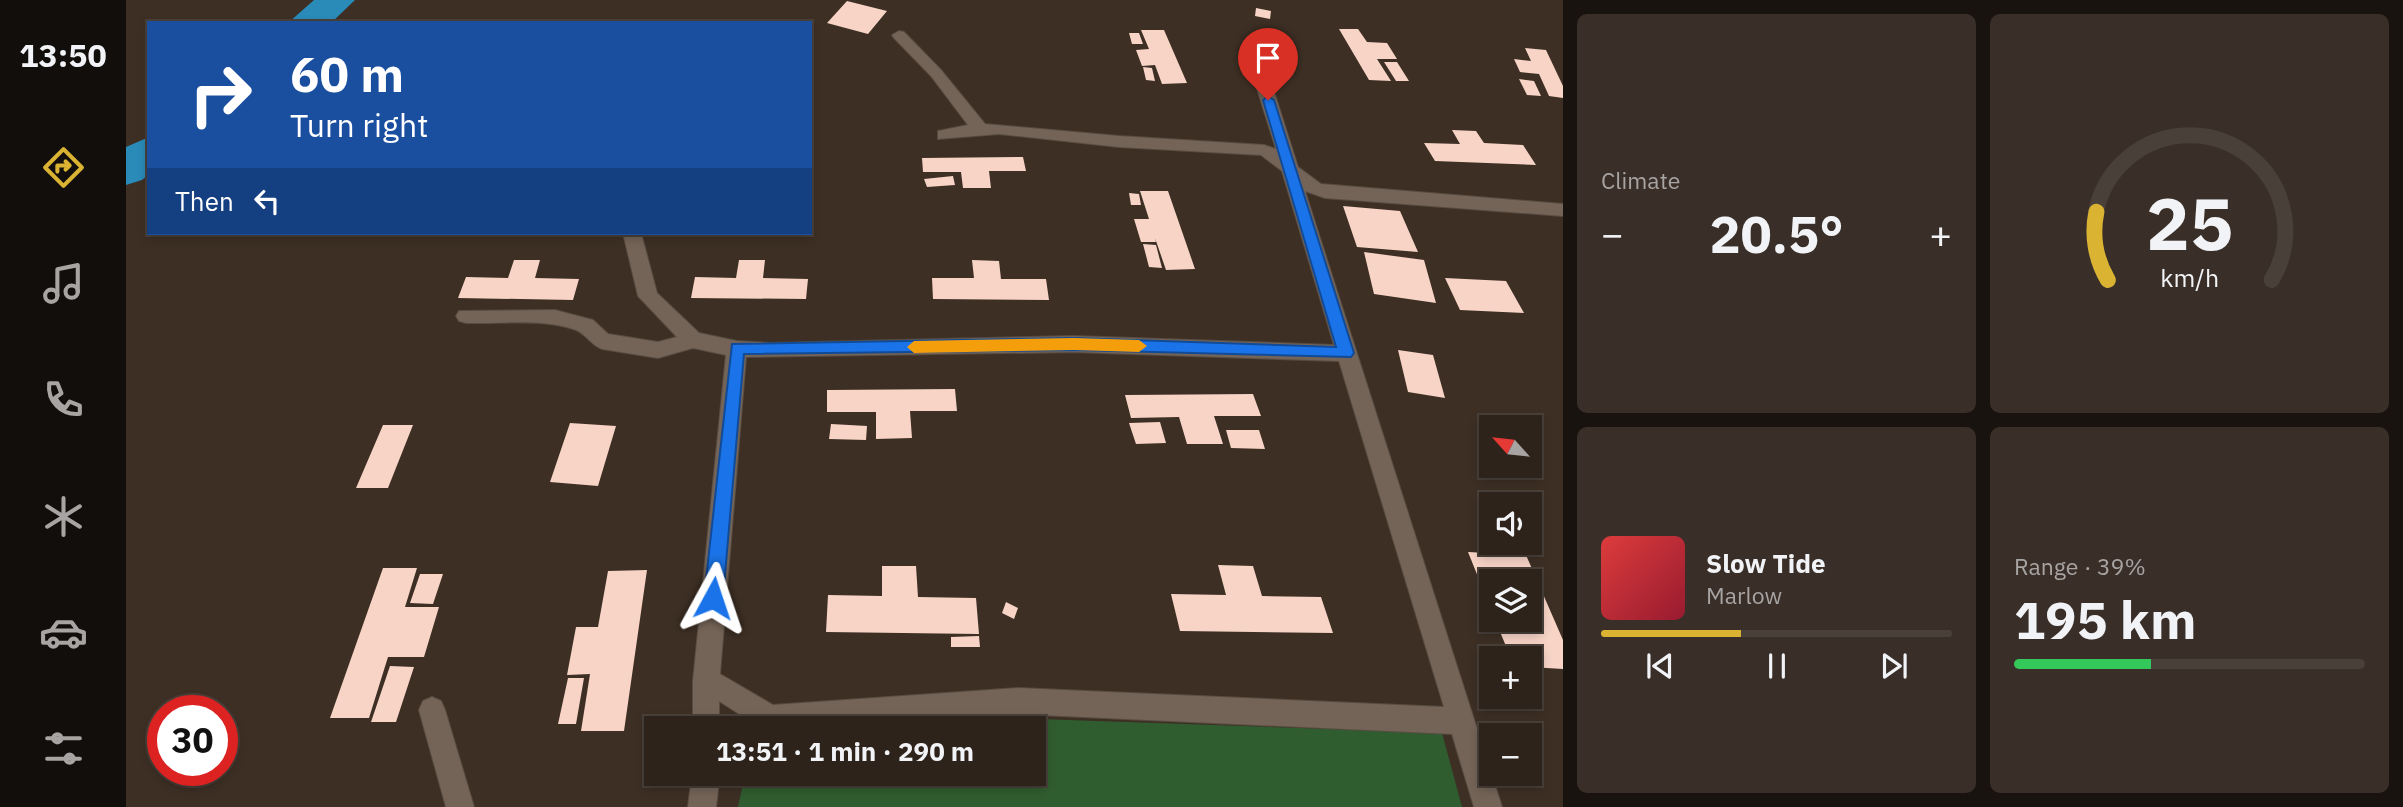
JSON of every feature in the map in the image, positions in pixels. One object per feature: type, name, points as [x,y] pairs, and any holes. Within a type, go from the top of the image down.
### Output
[{"type":"street","points":[[899,35],[936,73],[980,130]]},
{"type":"street","points":[[1261,76],[1488,807]]},
{"type":"street","points":[[944,135],[958,130],[980,130],[1264,150],[1278,156],[1306,187],[1325,192],[1563,210]]},
{"type":"street","points":[[633,235],[648,296],[693,340]]},
{"type":"street","points":[[466,316],[555,317],[586,325],[602,341],[658,350],[693,340],[737,349],[1074,344],[1346,353]]},
{"type":"street","points":[[706,716],[706,681],[737,349]]},
{"type":"street","points":[[706,681],[726,689],[757,716]]},
{"type":"street","points":[[854,716],[1018,701],[1460,721]]},
{"type":"street","points":[[432,710],[460,807]]},
{"type":"green space","points":[[1046,719],[1442,733],[1462,807],[738,807],[742,786],[1046,786]]},
{"type":"building","points":[[847,1],[887,11],[868,34],[827,23]]},
{"type":"building","points":[[1256,8],[1271,11],[1270,19],[1255,16]]},
{"type":"building","points":[[1339,29],[1358,29],[1367,42],[1387,43],[1397,59],[1377,59],[1391,81],[1369,80]]},
{"type":"building","points":[[1141,30],[1164,30],[1187,83],[1162,84],[1155,65],[1142,66],[1136,50],[1149,49]]},
{"type":"building","points":[[1129,33],[1139,33],[1143,44],[1132,44]]},
{"type":"building","points":[[1525,48],[1546,50],[1563,86],[1563,98],[1549,96],[1539,74],[1520,72],[1514,59],[1531,61]]},
{"type":"building","points":[[1384,62],[1397,62],[1409,81],[1396,81]]},
{"type":"building","points":[[1143,67],[1152,68],[1155,81],[1146,80]]},
{"type":"building","points":[[1519,79],[1534,81],[1541,96],[1527,95]]},
{"type":"building","points":[[1452,130],[1476,131],[1484,143],[1523,145],[1536,165],[1435,161],[1424,143],[1460,144]]},
{"type":"building","points":[[1023,157],[1026,171],[989,171],[991,188],[963,188],[961,172],[923,172],[922,158]]},
{"type":"building","points":[[953,176],[955,185],[927,187],[924,179]]},
{"type":"building","points":[[1140,191],[1168,191],[1195,269],[1166,270],[1155,238],[1156,242],[1141,242],[1134,219],[1149,219]]},
{"type":"building","points":[[1129,193],[1139,194],[1141,205],[1131,205]]},
{"type":"building","points":[[1343,206],[1400,211],[1418,252],[1357,247]]},
{"type":"building","points":[[1143,244],[1156,245],[1162,268],[1149,267]]},
{"type":"building","points":[[1364,252],[1424,260],[1436,303],[1374,294]]},
{"type":"building","points":[[514,260],[540,260],[535,278],[579,279],[573,300],[458,298],[466,277],[508,278]]},
{"type":"building","points":[[739,260],[765,260],[763,278],[808,279],[806,299],[691,298],[695,277],[736,278]]},
{"type":"building","points":[[972,260],[999,261],[1001,279],[1046,279],[1049,300],[933,299],[932,278],[974,278]]},
{"type":"building","points":[[1445,278],[1506,281],[1524,313],[1460,310]]},
{"type":"building","points":[[1398,350],[1433,355],[1445,398],[1408,392]]},
{"type":"building","points":[[955,389],[957,411],[910,411],[912,438],[876,439],[876,412],[827,412],[827,390]]},
{"type":"building","points":[[1253,394],[1261,416],[1214,416],[1223,444],[1187,444],[1179,417],[1131,418],[1125,395]]},
{"type":"building","points":[[1160,422],[1166,443],[1136,444],[1129,423]]},
{"type":"building","points":[[570,423],[616,426],[598,486],[550,482]]},
{"type":"building","points":[[831,424],[867,426],[866,440],[829,439]]},
{"type":"building","points":[[383,425],[413,425],[388,488],[356,488]]},
{"type":"building","points":[[1226,430],[1259,430],[1265,449],[1231,448]]},
{"type":"building","points":[[1468,552],[1479,553],[1479,555],[1526,555],[1532,569],[1479,569],[1479,579]]},
{"type":"building","points":[[1218,565],[1253,566],[1262,596],[1321,597],[1333,633],[1180,631],[1171,594],[1226,595]]},
{"type":"building","points":[[882,566],[916,566],[918,597],[976,598],[979,634],[826,632],[828,595],[882,596]]},
{"type":"building","points":[[383,568],[417,568],[405,607],[439,607],[424,657],[388,657],[369,718],[330,718]]},
{"type":"building","points":[[647,570],[624,731],[581,731],[590,674],[567,675],[576,627],[598,627],[608,571]]},
{"type":"building","points":[[420,574],[443,574],[433,604],[410,603]]},
{"type":"building","points":[[1542,592],[1563,640],[1563,669],[1542,668],[1542,646],[1506,646],[1500,632],[1542,632]]},
{"type":"building","points":[[1006,602],[1018,608],[1014,619],[1002,613]]},
{"type":"building","points":[[979,636],[980,647],[951,647],[951,637]]},
{"type":"building","points":[[390,666],[414,667],[396,722],[371,722]]},
{"type":"building","points":[[568,678],[584,678],[576,724],[558,724]]},
{"type":"waterway","points":[[310,21],[337,0]]},
{"type":"waterway","points":[[126,170],[147,153]]},
{"type":"slow traffic","points":[[914,347],[1074,344],[1139,346]]},
{"type":"route","points":[[713,598],[737,349],[771,351],[1074,344],[1346,353],[1268,100]]}]
